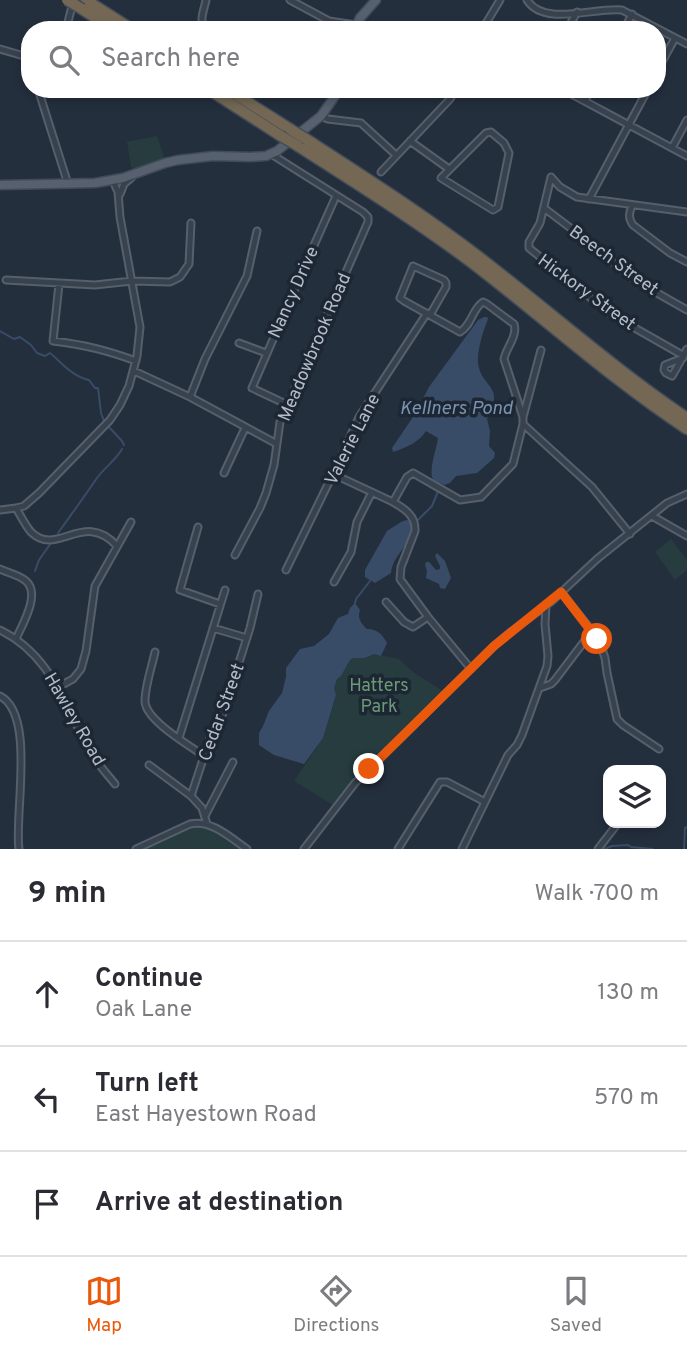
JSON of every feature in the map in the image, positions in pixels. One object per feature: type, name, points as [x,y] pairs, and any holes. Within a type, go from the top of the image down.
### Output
[{"type":"highway","points":[[67,0],[84,5],[115,21]]},
{"type":"highway","points":[[84,5],[103,21]]},
{"type":"highway","points":[[224,98],[285,132]]},
{"type":"highway","points":[[239,98],[445,243],[629,388],[687,429]]},
{"type":"highway","points":[[302,143],[396,198],[451,236],[635,381],[687,418]]},
{"type":"main road","points":[[359,21],[376,0]]},
{"type":"main road","points":[[0,185],[113,181],[178,160],[271,154],[321,116],[334,98]]},
{"type":"street","points":[[68,21],[74,0]]},
{"type":"street","points":[[202,21],[206,0]]},
{"type":"street","points":[[290,0],[329,21]]},
{"type":"street","points":[[487,21],[500,0]]},
{"type":"street","points":[[527,0],[545,14],[611,9],[622,10],[643,21]]},
{"type":"street","points":[[572,21],[577,12]]},
{"type":"street","points":[[629,21],[632,15]]},
{"type":"street","points":[[666,33],[687,44]]},
{"type":"street","points":[[666,54],[675,38]]},
{"type":"street","points":[[0,49],[21,57]]},
{"type":"street","points":[[41,98],[68,184]]},
{"type":"street","points":[[381,172],[451,98]]},
{"type":"street","points":[[579,98],[687,156]]},
{"type":"street","points":[[589,200],[643,98]]},
{"type":"street","points":[[321,116],[361,123],[396,155]]},
{"type":"street","points":[[672,148],[687,120]]},
{"type":"street","points":[[486,133],[494,134],[509,149],[496,209],[489,209],[445,182],[441,178],[449,169],[486,133]]},
{"type":"street","points":[[410,141],[449,169]]},
{"type":"street","points":[[271,154],[336,196]]},
{"type":"street","points":[[118,197],[124,184],[133,176]]},
{"type":"street","points":[[544,208],[551,177],[577,197],[687,212]]},
{"type":"street","points":[[0,510],[16,508],[30,501],[110,420],[124,398],[134,371],[140,327],[116,184],[113,181]]},
{"type":"street","name":"Meadowbrook Road","points":[[235,555],[263,501],[274,465],[280,422],[367,225],[368,218],[363,212],[336,196]]},
{"type":"street","name":"Nancy Drive","points":[[288,405],[252,388],[336,196]]},
{"type":"street","points":[[632,205],[629,215],[633,225],[670,253],[687,262]]},
{"type":"street","name":"Hickory Street","points":[[544,208],[540,223],[529,242],[529,248],[612,315],[684,354]]},
{"type":"street","name":"Beech Street","points":[[544,208],[625,273],[687,310]]},
{"type":"street","points":[[6,280],[95,285],[132,281],[166,283],[180,277],[187,269],[191,258],[191,223]]},
{"type":"street","points":[[190,397],[205,359],[247,276],[257,231]]},
{"type":"street","name":"Valerie Lane","points":[[286,570],[359,417],[438,302],[446,283],[413,266],[400,299],[428,314]]},
{"type":"street","points":[[59,284],[53,341],[107,350],[136,361]]},
{"type":"street","points":[[428,314],[460,332],[465,329],[483,302],[514,324],[515,332],[504,359],[523,421],[592,487],[630,534]]},
{"type":"street","points":[[239,343],[266,353]]},
{"type":"street","points":[[393,502],[407,477],[413,472],[460,500],[481,497],[513,464],[541,350]]},
{"type":"street","points":[[134,371],[190,397],[277,444]]},
{"type":"street","points":[[224,473],[245,428]]},
{"type":"street","points":[[334,474],[393,502],[413,517],[413,537],[401,567],[400,579],[471,669]]},
{"type":"street","points":[[334,582],[351,552],[358,522],[372,492]]},
{"type":"street","points":[[304,849],[355,783],[507,635],[669,502],[687,494]]},
{"type":"street","points":[[16,508],[30,530],[40,538],[59,539],[86,530],[112,540],[117,546]]},
{"type":"street","points":[[652,516],[687,536]]},
{"type":"street","points":[[58,687],[73,679],[81,669],[95,586],[131,522]]},
{"type":"street","points":[[198,527],[180,590],[220,604]]},
{"type":"street","points":[[0,569],[24,579],[31,587],[30,605],[16,639]]},
{"type":"street","points":[[178,738],[225,590]]},
{"type":"street","points":[[561,592],[592,631],[605,658],[617,719],[659,749]]},
{"type":"street","name":"Cedar Street","points":[[191,796],[210,738],[222,716],[258,594]]},
{"type":"street","points":[[386,602],[404,622],[413,627],[428,617]]},
{"type":"street","points":[[462,849],[508,755],[522,735],[540,688],[548,656],[546,605]]},
{"type":"street","points":[[213,628],[247,638]]},
{"type":"street","name":"Hawley Road","points":[[0,630],[16,639],[41,662],[58,687],[96,761],[115,784]]},
{"type":"street","points":[[540,688],[555,680],[592,631]]},
{"type":"street","points":[[155,652],[145,700],[147,710],[178,738],[204,755]]},
{"type":"street","points":[[0,696],[9,702],[15,712],[19,740],[22,771],[17,828],[19,849]]},
{"type":"street","points":[[205,816],[233,762]]},
{"type":"street","points":[[149,765],[191,796],[202,808],[207,824]]},
{"type":"street","points":[[398,849],[440,782],[447,782],[485,802]]},
{"type":"street","points":[[136,849],[199,822],[216,829],[247,849]]},
{"type":"street","points":[[598,849],[614,828]]},
{"type":"green space","points":[[157,136],[165,160],[139,169],[131,167],[127,142]]},
{"type":"green space","points":[[671,539],[687,560],[687,570],[675,580],[655,552]]},
{"type":"green space","name":"Hatters Park","points":[[374,654],[399,659],[413,672],[443,691],[386,746],[333,805],[294,781],[323,738],[336,696],[334,688],[337,679],[350,660]]},
{"type":"green space","points":[[190,827],[209,827],[243,849],[142,849]]},
{"type":"water","name":"Kellners Pond","points":[[484,317],[488,319],[480,344],[478,363],[480,372],[494,395],[493,406],[487,419],[490,431],[489,446],[495,453],[494,458],[477,473],[456,476],[444,485],[432,476],[438,438],[426,431],[407,446],[393,452],[392,448],[429,387],[478,320]]},
{"type":"water","points":[[406,520],[411,521],[411,535],[395,560],[391,573],[375,583],[365,577],[365,570],[387,531]]},
{"type":"water","points":[[437,553],[445,561],[451,578],[445,589],[426,578],[426,562],[436,570],[440,569],[435,556]]},
{"type":"water","points":[[355,603],[360,610],[359,618],[363,625],[379,633],[387,643],[381,656],[374,654],[350,660],[337,679],[334,688],[336,695],[323,738],[304,764],[274,755],[259,745],[259,733],[269,711],[282,693],[286,668],[300,649],[314,646],[329,634],[338,618],[348,614]]},
{"type":"waterway","points":[[0,331],[14,339],[20,337],[37,353],[45,356],[50,353],[73,373],[89,380],[98,388],[104,421]]},
{"type":"waterway","points":[[108,426],[124,445]]},
{"type":"waterway","points":[[58,533],[97,478],[122,449]]},
{"type":"waterway","points":[[417,521],[432,506],[439,489]]},
{"type":"waterway","points":[[35,571],[51,543]]},
{"type":"waterway","points":[[355,603],[370,581]]},
{"type":"waterway","points":[[684,849],[687,827]]},
{"type":"waterway","points":[[605,849],[628,845],[653,849]]},
{"type":"route","points":[[369,769],[494,646],[561,592],[597,639]]}]
